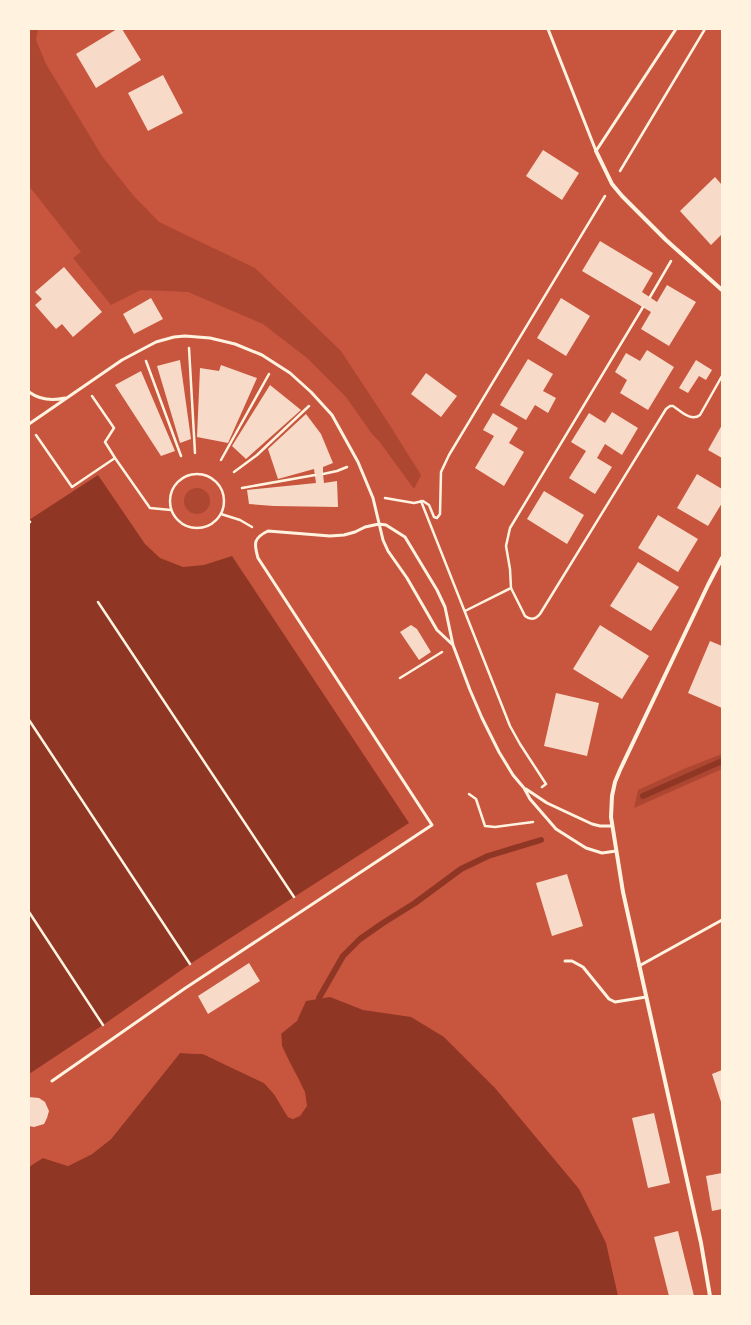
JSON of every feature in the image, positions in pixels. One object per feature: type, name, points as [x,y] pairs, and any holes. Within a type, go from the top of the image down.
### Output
[{"type":"street","points":[[596,150],[612,184],[622,196],[677,250],[722,290]]},
{"type":"street","points":[[710,1296],[701,1243],[623,892],[612,826],[612,796],[615,782],[722,558]]},
{"type":"lane","points":[[548,29],[596,150]]},
{"type":"lane","points":[[596,150],[676,29]]},
{"type":"lane","points":[[29,424],[122,360],[156,342],[174,337],[188,336],[210,338],[235,344],[262,354],[290,373],[306,387],[332,415],[358,462],[373,498],[379,524],[388,551],[407,578],[436,630],[453,645]]},
{"type":"lane","points":[[29,392],[44,399],[54,400],[67,398]]},
{"type":"lane","points":[[52,1081],[190,984],[432,825],[258,558],[255,547],[256,540],[263,533],[274,530],[330,536],[344,535],[365,527],[379,524],[386,525],[405,537],[414,549],[438,590],[445,607],[453,645],[482,718],[499,752],[513,775],[524,788],[530,799],[556,829],[586,848],[602,853],[616,852]]},
{"type":"lane","points":[[524,788],[547,802],[592,824],[612,826]]},
{"type":"lane","points":[[639,966],[722,920]]},
{"type":"lane","points":[[565,961],[572,961],[583,967],[609,999],[615,1002],[646,997]]},
{"type":"path","points":[[373,498],[382,497],[414,503],[421,501],[429,505],[434,517],[437,518],[440,514],[441,472],[448,455],[705,29]]},
{"type":"path","points":[[650,297],[677,250]]},
{"type":"path","points":[[643,307],[510,528],[506,546],[510,569],[511,588],[525,616],[531,619],[538,617],[666,409],[673,406],[690,417],[697,417],[700,415],[722,376]]},
{"type":"path","points":[[188,336],[195,453]]},
{"type":"path","points":[[142,350],[181,456]]},
{"type":"path","points":[[221,460],[275,363]]},
{"type":"path","points":[[85,386],[114,428],[105,442],[115,458],[150,508],[171,510]]},
{"type":"path","points":[[234,472],[257,455],[304,411]]},
{"type":"path","points":[[29,424],[72,487],[115,458]]},
{"type":"path","points":[[323,474],[337,471],[358,462]]},
{"type":"path","points":[[196,473],[206,474],[215,480],[221,487],[225,496],[221,514],[216,522],[208,526],[191,528],[176,519],[171,510],[170,500],[172,489],[178,481],[186,475],[196,473]]},
{"type":"path","points":[[242,488],[315,475]]},
{"type":"path","points":[[421,501],[510,726],[546,784]]},
{"type":"path","points":[[221,514],[240,520],[263,533]]},
{"type":"path","points":[[465,611],[511,588]]},
{"type":"path","points":[[98,602],[294,897]]},
{"type":"path","points":[[400,678],[453,645]]},
{"type":"path","points":[[29,720],[190,964]]},
{"type":"path","points":[[469,794],[476,799],[485,826],[495,827],[531,823]]},
{"type":"path","points":[[29,912],[103,1025]]},
{"type":"shaded area","points":[[29,29],[38,29],[36,40],[46,64],[102,156],[133,195],[159,222],[255,268],[341,351],[421,475],[414,489],[346,397],[307,358],[263,324],[188,292],[141,290],[111,305],[73,258],[81,252],[29,186]]},
{"type":"shaded area","points":[[98,475],[145,544],[160,558],[183,567],[204,565],[232,556],[409,823],[190,964],[103,1025],[29,1074],[29,520]]},
{"type":"shaded area","points":[[197,488],[206,492],[210,501],[206,510],[197,514],[188,510],[184,501],[188,492]]},
{"type":"shaded area","points":[[722,754],[722,769],[634,808],[638,790],[686,768]]},
{"type":"shaded area","points":[[330,997],[363,1010],[411,1017],[444,1037],[495,1088],[579,1189],[606,1243],[618,1296],[29,1296],[29,1167],[43,1158],[68,1166],[92,1154],[111,1139],[180,1053],[203,1054],[264,1083],[274,1094],[288,1117],[293,1119],[302,1113],[306,1105],[305,1096],[297,1075],[282,1046],[281,1034],[297,1021],[306,1001]]},
{"type":"pier","points":[[281,1032],[282,1046],[305,1092],[307,1106],[300,1116],[293,1119],[288,1117],[274,1094],[264,1083],[203,1054],[180,1053],[111,1139],[92,1154],[68,1166],[43,1158],[44,1157],[68,1164],[91,1153],[109,1137],[180,1051],[203,1052],[265,1081],[276,1093],[289,1115],[293,1117],[299,1115],[305,1105],[303,1092],[280,1047],[279,1034]]},
{"type":"building","points":[[117,29],[122,29],[141,60],[96,88],[76,54]]},
{"type":"building","points":[[163,75],[183,113],[148,131],[128,93]]},
{"type":"building","points":[[543,150],[579,173],[562,200],[526,176]]},
{"type":"building","points":[[715,177],[722,185],[722,234],[711,245],[680,211]]},
{"type":"building","points":[[600,241],[653,273],[642,292],[657,302],[667,285],[696,302],[669,346],[641,329],[651,312],[582,271]]},
{"type":"building","points":[[64,267],[102,312],[73,337],[62,324],[56,329],[35,305],[42,299],[35,292]]},
{"type":"building","points":[[151,298],[163,319],[134,334],[123,314]]},
{"type":"building","points":[[561,298],[590,316],[566,356],[537,338]]},
{"type":"building","points":[[647,350],[674,367],[648,410],[620,393],[627,380],[615,372],[626,353],[640,361]]},
{"type":"building","points":[[528,359],[553,374],[543,391],[556,398],[548,413],[535,405],[526,420],[500,405]]},
{"type":"building","points":[[180,360],[191,439],[180,443],[157,366]]},
{"type":"building","points":[[696,360],[712,370],[706,380],[699,376],[688,393],[679,388]]},
{"type":"building","points":[[221,365],[257,378],[228,443],[197,437],[200,368],[219,371]]},
{"type":"building","points":[[141,371],[175,451],[161,456],[115,385]]},
{"type":"building","points":[[426,373],[457,396],[441,417],[411,394]]},
{"type":"building","points":[[270,385],[301,410],[246,459],[232,446]]},
{"type":"building","points":[[612,412],[638,428],[622,455],[605,444],[597,458],[612,467],[595,494],[569,478],[586,451],[571,442],[589,413],[605,423]]},
{"type":"building","points":[[493,413],[518,428],[509,443],[524,452],[504,486],[475,468],[494,436],[483,430]]},
{"type":"building","points":[[306,414],[321,434],[333,463],[323,467],[324,483],[337,481],[338,507],[249,504],[247,490],[316,483],[314,469],[278,479],[268,449]]},
{"type":"building","points":[[722,425],[722,458],[708,450]]},
{"type":"building","points":[[697,474],[722,489],[722,503],[708,526],[677,508]]},
{"type":"building","points":[[544,491],[584,515],[567,544],[527,519]]},
{"type":"building","points":[[658,515],[698,539],[678,572],[638,548]]},
{"type":"building","points":[[638,562],[679,587],[651,631],[610,606]]},
{"type":"building","points":[[411,625],[417,629],[431,652],[419,660],[400,632]]},
{"type":"building","points":[[600,625],[649,656],[622,699],[573,669]]},
{"type":"building","points":[[710,641],[722,646],[722,708],[688,693]]},
{"type":"building","points":[[556,693],[599,703],[587,756],[544,746]]},
{"type":"building","points":[[567,874],[583,926],[552,936],[536,883]]},
{"type":"building","points":[[249,963],[260,981],[208,1014],[198,996]]},
{"type":"building","points":[[722,1070],[722,1105],[712,1074]]},
{"type":"building","points":[[29,1097],[39,1098],[45,1102],[49,1111],[44,1124],[34,1127],[29,1126]]},
{"type":"building","points":[[654,1113],[670,1183],[648,1188],[632,1118]]},
{"type":"building","points":[[722,1173],[722,1209],[712,1211],[706,1176]]},
{"type":"building","points":[[678,1231],[694,1296],[669,1296],[654,1237]]},
{"type":"waterway","points":[[643,796],[722,761]]},
{"type":"waterway","points":[[319,998],[343,956],[360,939],[415,903],[461,869],[488,856],[541,840]]}]
